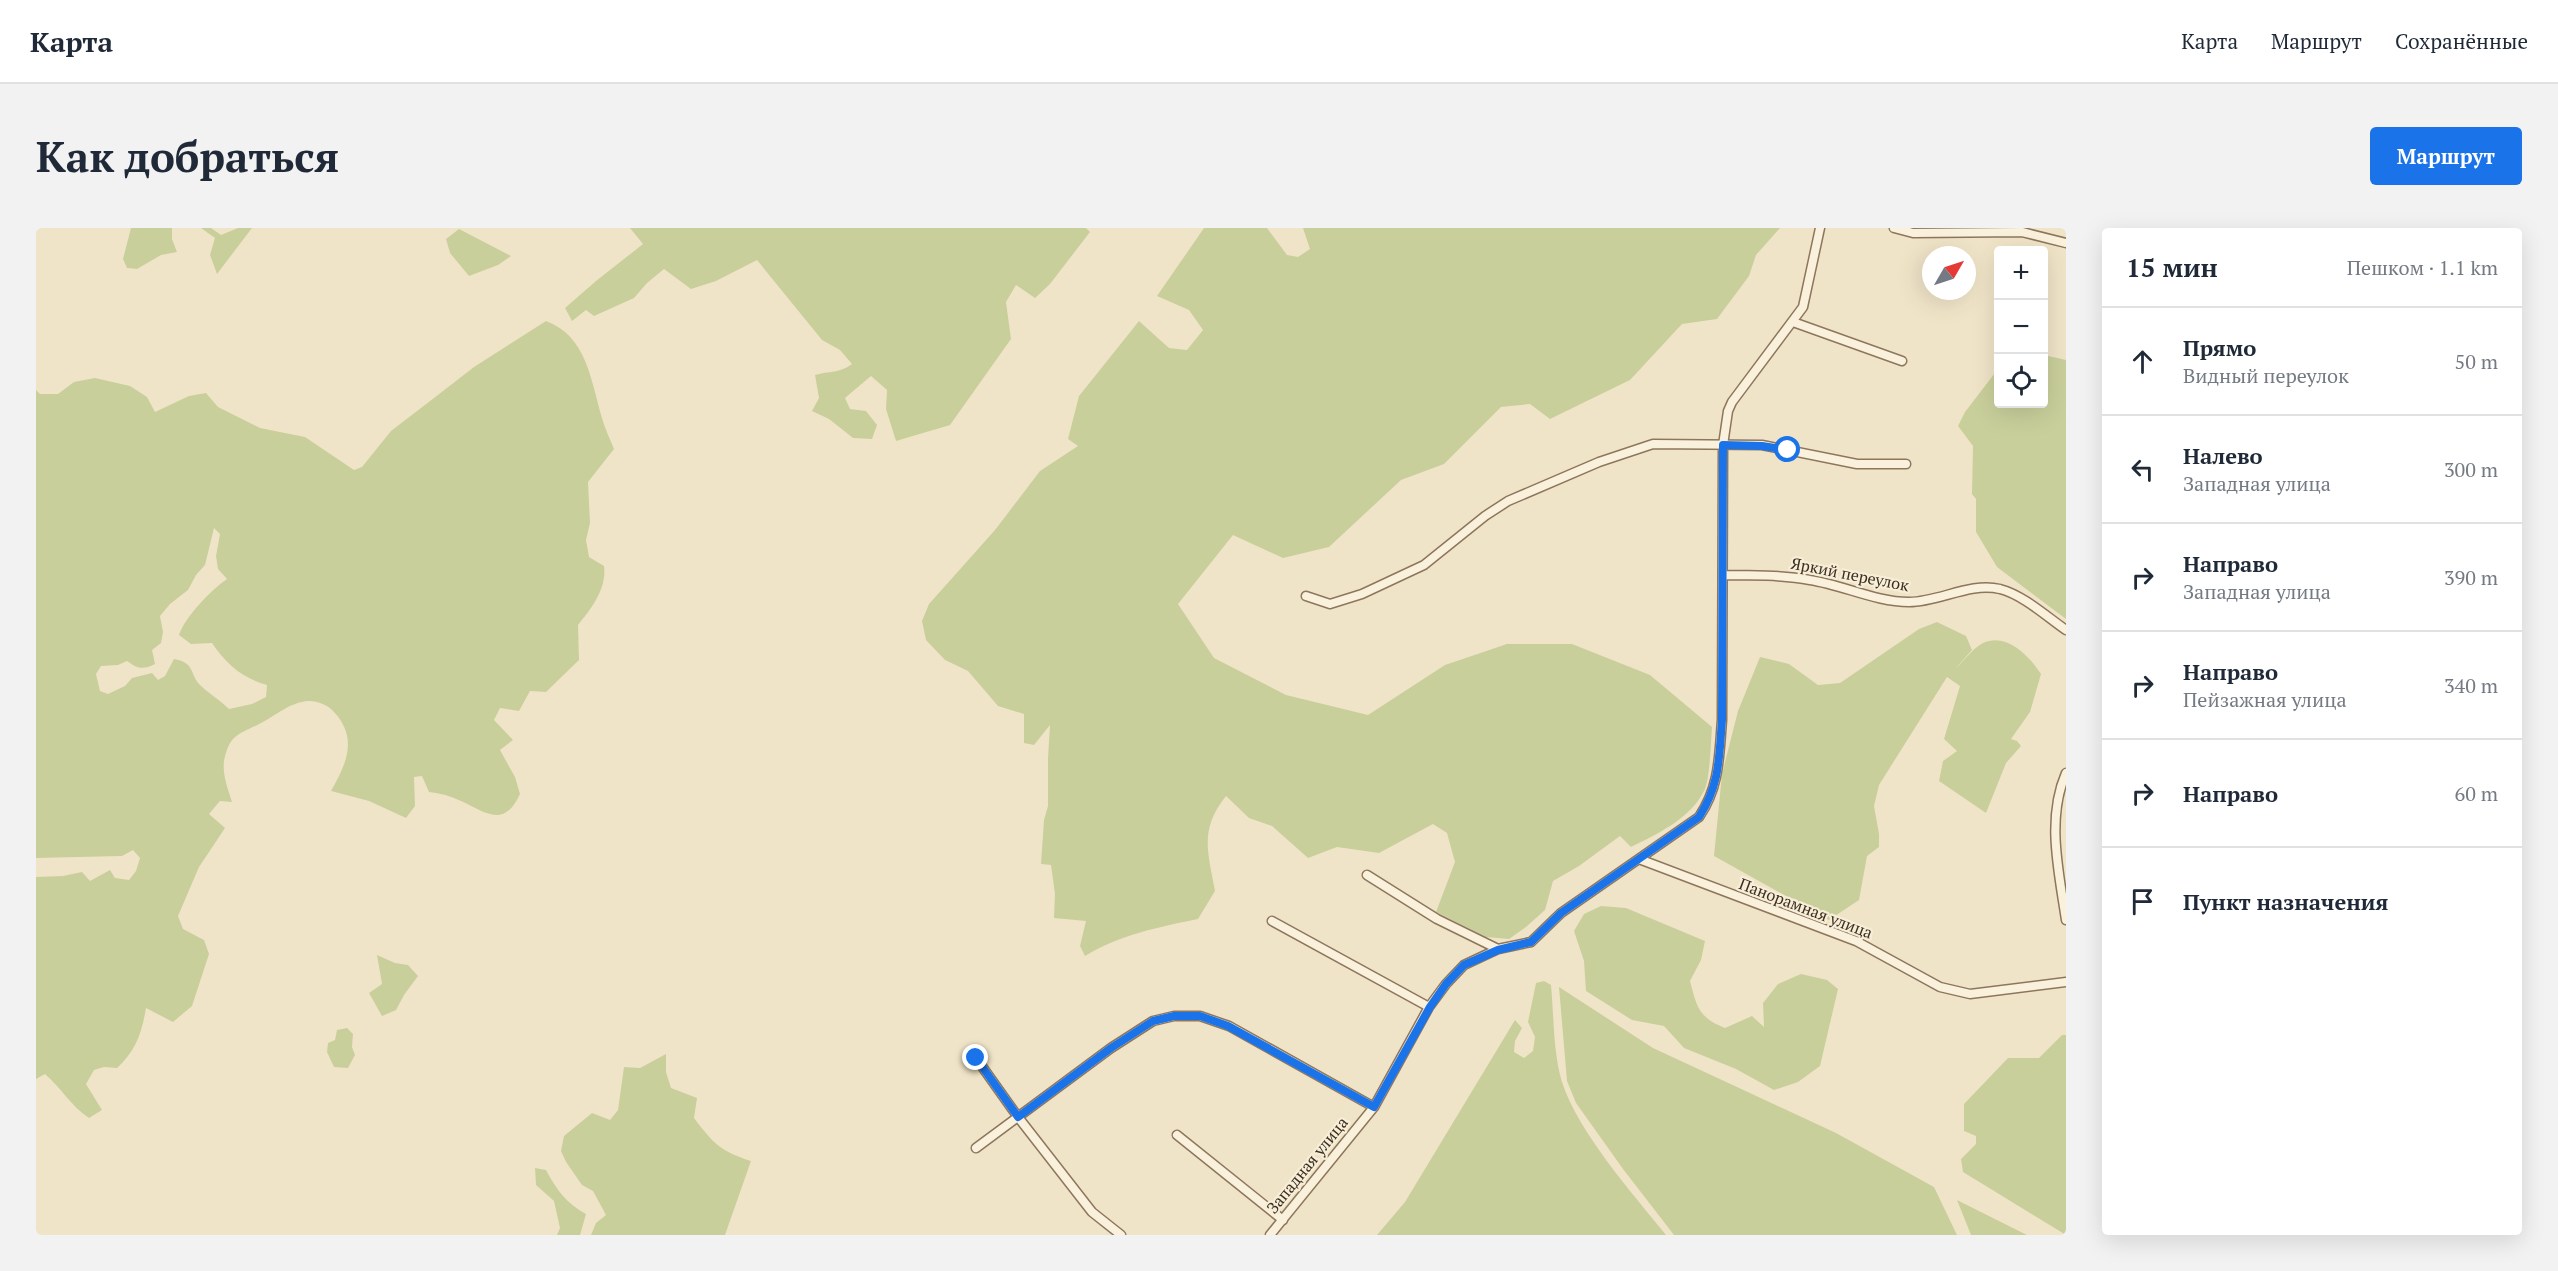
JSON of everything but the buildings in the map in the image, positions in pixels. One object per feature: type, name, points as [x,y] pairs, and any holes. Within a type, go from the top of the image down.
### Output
[{"type":"street","name":"Западная улица","points":[[1270,1235],[1374,1107],[1430,1007],[1446,984],[1464,965],[1498,950],[1531,942],[1561,913],[1699,817],[1711,798],[1718,765],[1722,720],[1723,445],[1728,411],[1732,402],[1803,307],[1820,228]]},
{"type":"street","points":[[1894,228],[1913,233],[2022,232],[2066,243]]},
{"type":"street","points":[[1793,322],[1902,361]]},
{"type":"street","points":[[1306,596],[1323,603],[1335,604],[1384,585],[1425,565],[1485,516],[1508,501],[1641,447],[1667,443],[1776,447],[1823,459],[1857,464],[1906,464]]},
{"type":"street","name":"Яркий переулок","points":[[1723,575],[1776,576],[1811,580],[1891,600],[1908,602],[1923,601],[1977,587],[1995,588],[2014,594],[2066,630]]},
{"type":"street","points":[[2066,773],[2058,792],[2054,812],[2066,920]]},
{"type":"street","name":"Панорамная улица","points":[[1639,859],[1856,941],[1941,987],[1970,994],[2066,982]]},
{"type":"street","points":[[1367,875],[1437,919],[1498,950]]},
{"type":"street","points":[[1272,921],[1430,1007]]},
{"type":"street","points":[[976,1148],[1111,1048],[1153,1021],[1174,1016],[1200,1016],[1228,1026],[1374,1107]]},
{"type":"street","points":[[976,1058],[1018,1117],[1092,1212],[1121,1235]]},
{"type":"street","points":[[1176,1135],[1282,1220]]},
{"type":"green space","points":[[131,228],[172,228],[172,239],[177,252],[161,255],[137,269],[127,268],[123,259]]},
{"type":"green space","points":[[201,228],[211,228],[221,235],[238,228],[252,228],[217,274],[210,255],[215,238]]},
{"type":"green space","points":[[630,228],[1086,228],[1090,232],[1050,284],[1035,298],[1016,285],[1006,302],[1011,339],[950,425],[896,441],[886,409],[887,390],[871,376],[845,398],[850,409],[866,411],[877,425],[872,439],[853,438],[829,419],[812,411],[819,398],[815,375],[839,370],[852,364],[840,350],[822,340],[757,260],[716,281],[691,289],[664,269],[634,298],[594,316],[586,310],[572,321],[565,308],[643,244]]},
{"type":"green space","points":[[1204,228],[1267,228],[1287,255],[1298,257],[1310,249],[1303,228],[1780,228],[1756,255],[1749,276],[1717,319],[1682,324],[1630,380],[1550,419],[1530,404],[1501,407],[1444,464],[1401,480],[1329,547],[1283,558],[1233,535],[1178,604],[1214,658],[1286,695],[1368,715],[1445,665],[1507,644],[1572,644],[1650,675],[1712,727],[1706,786],[1690,810],[1672,825],[1631,847],[1620,836],[1579,866],[1553,881],[1545,910],[1509,939],[1486,937],[1436,912],[1455,862],[1447,833],[1433,824],[1379,853],[1337,847],[1308,858],[1272,826],[1249,818],[1226,796],[1217,808],[1209,831],[1208,853],[1215,891],[1198,919],[1125,937],[1085,956],[1080,946],[1086,921],[1054,918],[1055,894],[1051,865],[1041,864],[1044,820],[1048,806],[1050,725],[1034,745],[1024,743],[1024,714],[998,706],[968,671],[945,660],[926,640],[922,621],[929,604],[995,530],[1040,471],[1078,446],[1068,439],[1079,396],[1139,321],[1169,348],[1187,350],[1203,330],[1189,310],[1157,296]]},
{"type":"green space","points":[[459,229],[511,256],[498,265],[469,276],[450,253],[446,239]]},
{"type":"green space","points":[[546,321],[560,328],[570,337],[585,361],[603,422],[614,449],[588,482],[590,523],[586,540],[589,557],[604,566],[604,574],[601,590],[578,625],[579,660],[546,692],[530,691],[519,711],[500,708],[494,720],[513,740],[500,750],[515,777],[520,794],[514,805],[507,811],[494,815],[449,796],[429,792],[422,776],[414,777],[415,806],[406,818],[369,801],[331,791],[342,770],[348,751],[348,741],[346,731],[334,712],[326,705],[316,702],[295,704],[235,737],[228,746],[224,759],[225,778],[232,802],[220,801],[209,814],[225,828],[199,867],[178,916],[183,929],[204,940],[209,954],[192,1006],[173,1022],[146,1008],[140,1033],[124,1062],[117,1068],[104,1067],[94,1070],[86,1084],[102,1110],[89,1118],[45,1074],[36,1079],[36,877],[63,876],[82,872],[90,881],[110,870],[115,878],[129,880],[136,871],[140,858],[133,850],[122,856],[36,858],[36,390],[40,394],[58,394],[74,382],[95,378],[130,386],[147,397],[155,412],[189,396],[206,393],[218,407],[260,428],[305,437],[354,470],[362,467],[391,431],[474,367]],"holes":[[[214,528],[220,534],[216,556],[218,569],[227,579],[199,604],[179,635],[191,644],[212,643],[235,669],[267,685],[266,697],[252,704],[229,709],[199,684],[188,665],[174,659],[165,676],[158,680],[152,673],[132,678],[125,686],[108,694],[100,691],[96,674],[101,666],[118,665],[127,661],[141,668],[155,664],[152,650],[161,643],[163,632],[160,616],[170,604],[188,590],[196,575],[205,565]]]},
{"type":"green space","points":[[2048,356],[2066,360],[2066,619],[1997,567],[1976,532],[1976,499],[1972,494],[1973,446],[1958,426],[1965,412],[1994,374],[1994,408],[2048,408]]},
{"type":"green space","points":[[1937,622],[1966,636],[1972,650],[1955,669],[1979,645],[1992,640],[2009,643],[2017,648],[2031,660],[2041,674],[2030,712],[2011,739],[2017,741],[2021,746],[2006,763],[1986,813],[1939,781],[1943,761],[1957,751],[1944,739],[1960,686],[1947,677],[1879,785],[1874,806],[1879,847],[1867,856],[1859,900],[1829,920],[1714,856],[1722,774],[1738,711],[1760,657],[1789,664],[1818,685],[1840,683],[1919,629]]},
{"type":"green space","points":[[1601,906],[1626,908],[1705,941],[1701,960],[1690,981],[1700,1010],[1709,1020],[1725,1028],[1752,1016],[1764,1027],[1763,1003],[1778,984],[1801,974],[1827,980],[1838,989],[1820,1066],[1798,1082],[1774,1090],[1736,1069],[1684,1048],[1664,1026],[1632,1020],[1586,991],[1584,961],[1574,931],[1584,914]]},
{"type":"green space","points":[[377,955],[395,963],[408,965],[418,976],[396,1010],[382,1016],[369,993],[382,984]]},
{"type":"green space","points":[[1544,981],[1551,985],[1557,1059],[1562,1082],[1570,1101],[1593,1142],[1666,1235],[1377,1235],[1405,1202],[1515,1020],[1522,1028],[1515,1041],[1514,1052],[1524,1058],[1533,1051],[1535,1037],[1528,1022],[1536,983]]},
{"type":"green space","points":[[1559,987],[1653,1048],[1836,1133],[1934,1187],[1957,1235],[1674,1235],[1576,1103],[1567,1081]]},
{"type":"green space","points":[[347,1028],[353,1034],[352,1047],[355,1055],[348,1068],[334,1067],[327,1052],[328,1043],[335,1040],[337,1030]]},
{"type":"green space","points":[[2062,1035],[2066,1035],[2066,1235],[1963,1172],[1961,1159],[1976,1144],[1976,1136],[1964,1131],[1964,1104],[2008,1058],[2039,1058]]},
{"type":"green space","points":[[666,1054],[666,1072],[671,1088],[697,1098],[694,1118],[701,1127],[718,1146],[751,1161],[725,1235],[591,1235],[596,1223],[606,1215],[593,1191],[582,1185],[566,1162],[561,1151],[564,1136],[592,1113],[610,1120],[618,1110],[624,1067],[640,1068]]},
{"type":"green space","points":[[535,1168],[546,1170],[573,1206],[586,1214],[580,1235],[557,1235],[560,1228],[554,1201],[536,1185]]},
{"type":"green space","points":[[1957,1200],[2027,1235],[1971,1235]]},
{"type":"route","points":[[976,1058],[1018,1117],[1111,1048],[1153,1021],[1174,1016],[1200,1016],[1228,1026],[1374,1107],[1430,1007],[1446,984],[1464,965],[1482,955],[1531,942],[1561,913],[1699,817],[1711,798],[1718,765],[1722,720],[1723,445],[1776,447],[1788,450]]}]
